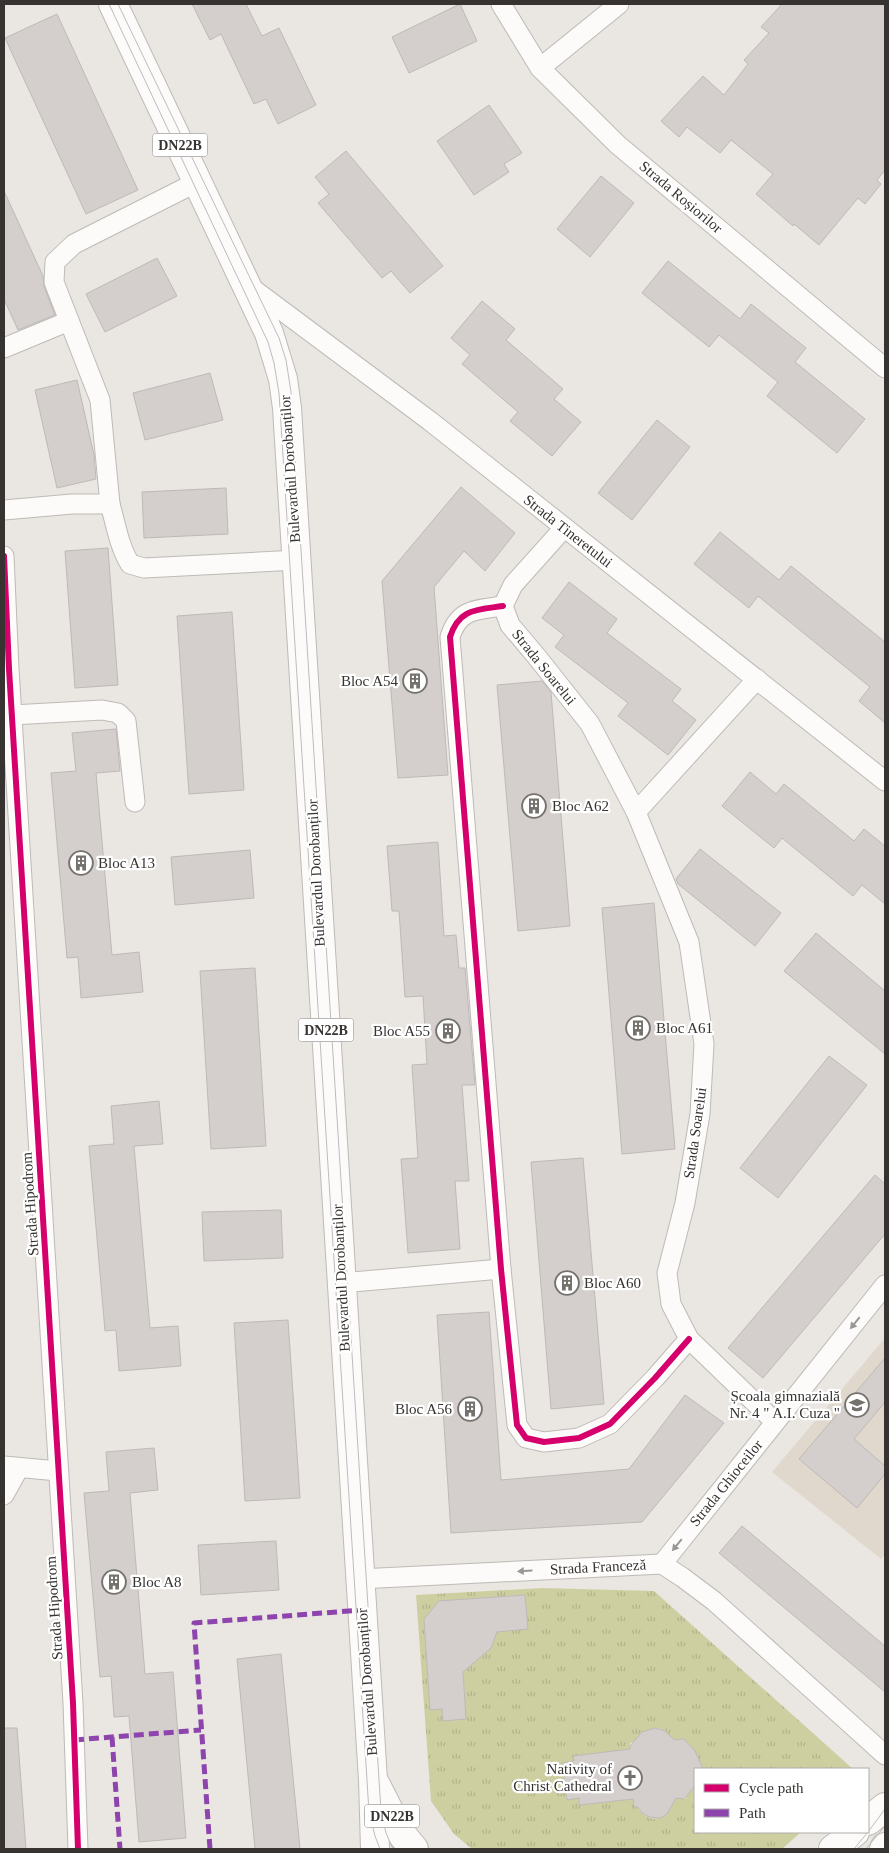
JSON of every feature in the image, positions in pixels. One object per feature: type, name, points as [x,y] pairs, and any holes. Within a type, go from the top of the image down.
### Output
[{"type":"main road","name":"Bulevardul Dorobanților","points":[[112,4],[269,333],[282,379],[287,408],[373,1780],[375,1849]]},
{"type":"main road","name":"Bulevardul Dorobanților","points":[[373,1780],[400,1832],[414,1849]]},
{"type":"main road","points":[[869,1820],[885,1807]]},
{"type":"main road","points":[[833,1849],[853,1833]]},
{"type":"street","name":"Strada Roșiorilor","points":[[501,4],[540,68],[618,145],[885,368]]},
{"type":"street","points":[[540,68],[619,4]]},
{"type":"street","points":[[198,182],[74,244],[55,262],[54,282],[100,400],[110,504],[122,551],[130,564],[144,568],[297,560]]},
{"type":"street","name":"Strada Tineretului","points":[[248,286],[430,421],[885,781]]},
{"type":"street","points":[[4,348],[68,321]]},
{"type":"street","points":[[4,510],[72,504],[110,504]]},
{"type":"street","points":[[564,528],[513,585],[503,606],[470,611],[454,623],[450,637],[501,1268],[517,1425],[526,1438],[544,1442],[579,1438],[610,1424],[689,1339]]},
{"type":"street","name":"Strada Hipodrom","points":[[4,556],[6,663],[12,715],[73,1703],[78,1849]]},
{"type":"street","name":"Strada Soarelui","points":[[503,606],[510,625],[538,657],[590,724],[636,812],[689,942],[704,1044],[700,1114],[685,1203],[667,1273],[671,1304],[689,1339],[775,1422]]},
{"type":"street","points":[[636,812],[756,680]]},
{"type":"street","points":[[12,715],[102,710],[118,713],[126,721],[135,802]]},
{"type":"street","points":[[341,1283],[501,1268]]},
{"type":"street","name":"Strada Ghioceilor","points":[[662,1564],[885,1285]]},
{"type":"street","points":[[4,1495],[11,1467],[58,1471]]},
{"type":"street","name":"Strada Franceză","points":[[359,1579],[662,1564],[714,1601],[885,1755]]},
{"type":"shaded area","name":"Școala gimnazială Nr. 4 \" A.I. Cuza \"","points":[[885,1338],[885,1554],[881,1559],[772,1472]]},
{"type":"green space","points":[[542,1588],[654,1591],[852,1768],[701,1768],[696,1754],[688,1745],[684,1744],[684,1739],[672,1740],[666,1732],[659,1728],[642,1732],[636,1742],[630,1743],[630,1749],[574,1756],[574,1761],[562,1763],[567,1800],[579,1798],[580,1805],[633,1799],[639,1810],[647,1817],[658,1818],[670,1809],[673,1798],[686,1799],[686,1793],[694,1787],[694,1833],[800,1833],[782,1849],[472,1849],[454,1834],[431,1801],[416,1595]],"holes":[[[525,1595],[527,1629],[493,1632],[491,1648],[467,1668],[463,1669],[466,1719],[443,1721],[442,1709],[430,1710],[424,1619],[439,1601]]]},
{"type":"building","points":[[192,4],[246,4],[262,36],[279,28],[316,105],[278,124],[266,99],[254,104],[221,34],[210,40]]},
{"type":"building","points":[[460,4],[477,41],[409,73],[392,37]]},
{"type":"building","points":[[782,4],[885,4],[885,170],[877,180],[881,184],[865,204],[858,198],[819,245],[794,224],[793,226],[756,194],[773,174],[731,140],[720,153],[687,127],[679,137],[661,121],[703,76],[724,95],[748,64],[744,60],[769,33],[761,27]]},
{"type":"building","points":[[57,14],[138,190],[86,214],[5,38]]},
{"type":"building","points":[[489,105],[522,153],[504,164],[509,172],[474,195],[437,141]]},
{"type":"building","points":[[346,151],[443,266],[410,293],[391,271],[382,278],[318,203],[329,194],[315,177]]},
{"type":"building","points":[[601,176],[634,203],[590,257],[557,229]]},
{"type":"building","points":[[4,191],[43,276],[44,286],[55,315],[18,330],[4,299]]},
{"type":"building","points":[[157,258],[177,296],[105,332],[86,294]]},
{"type":"building","points":[[668,261],[740,319],[751,304],[806,348],[795,362],[865,419],[837,453],[767,396],[778,382],[719,335],[709,347],[642,293]]},
{"type":"building","points":[[482,301],[515,329],[506,340],[563,389],[554,399],[581,422],[552,456],[510,421],[518,412],[462,364],[470,355],[451,338]]},
{"type":"building","points":[[210,373],[223,420],[145,440],[133,393]]},
{"type":"building","points":[[77,380],[94,455],[96,479],[57,488],[35,390]]},
{"type":"building","points":[[657,420],[690,447],[632,520],[598,493]]},
{"type":"building","name":"Bloc A54","points":[[461,487],[515,533],[485,571],[464,551],[434,587],[448,775],[398,778],[382,581]]},
{"type":"building","points":[[226,488],[228,534],[144,538],[142,492]]},
{"type":"building","points":[[720,532],[779,580],[791,566],[885,642],[885,723],[859,701],[870,687],[758,596],[749,608],[694,564]]},
{"type":"building","points":[[108,548],[118,685],[75,688],[65,551]]},
{"type":"building","points":[[569,582],[617,619],[607,633],[681,689],[672,701],[696,720],[668,755],[618,716],[628,703],[555,647],[564,635],[542,618]]},
{"type":"building","points":[[232,612],[244,790],[189,794],[177,616]]},
{"type":"building","name":"Bloc A62","points":[[542,681],[551,692],[570,926],[518,931],[497,685]]},
{"type":"building","name":"Bloc A13","points":[[116,729],[120,771],[96,773],[112,955],[139,952],[143,992],[81,998],[78,957],[67,958],[51,773],[76,771],[72,733]]},
{"type":"building","points":[[750,772],[776,794],[784,784],[854,841],[864,829],[885,846],[885,904],[862,885],[853,896],[782,838],[774,848],[722,806]]},
{"type":"building","name":"Bloc A55","points":[[438,842],[444,936],[456,935],[459,968],[465,968],[475,1085],[462,1085],[469,1181],[455,1181],[460,1249],[408,1253],[401,1159],[418,1158],[412,1065],[427,1064],[423,996],[405,997],[399,911],[392,911],[387,846]]},
{"type":"building","points":[[700,849],[781,913],[755,946],[678,884],[676,879]]},
{"type":"building","points":[[250,850],[254,898],[175,905],[171,857]]},
{"type":"building","name":"Bloc A61","points":[[654,903],[675,1149],[622,1154],[602,908]]},
{"type":"building","points":[[816,933],[885,991],[885,1054],[784,971]]},
{"type":"building","points":[[255,968],[266,1146],[211,1149],[200,971]]},
{"type":"building","points":[[829,1056],[867,1085],[778,1198],[740,1168]]},
{"type":"building","points":[[159,1101],[163,1144],[134,1146],[150,1328],[178,1326],[181,1366],[119,1371],[116,1330],[105,1331],[89,1146],[114,1144],[111,1106]]},
{"type":"building","name":"Bloc A60","points":[[583,1158],[604,1404],[551,1409],[531,1162]]},
{"type":"building","points":[[875,1175],[885,1184],[885,1234],[763,1378],[728,1348]]},
{"type":"building","points":[[281,1210],[283,1258],[204,1261],[202,1212]]},
{"type":"building","name":"Bloc A56","points":[[489,1312],[501,1480],[629,1469],[685,1395],[724,1423],[642,1522],[451,1533],[437,1315]]},
{"type":"building","points":[[288,1320],[300,1498],[245,1501],[234,1323]]},
{"type":"building","points":[[885,1358],[885,1402],[854,1439],[885,1466],[885,1474],[857,1508],[799,1459]]},
{"type":"building","name":"Bloc A8","points":[[154,1448],[158,1490],[130,1493],[145,1674],[173,1672],[186,1838],[139,1842],[129,1716],[114,1717],[111,1676],[100,1677],[84,1493],[109,1491],[106,1452]]},
{"type":"building","points":[[742,1526],[885,1646],[885,1692],[719,1553]]},
{"type":"building","points":[[276,1541],[279,1590],[201,1595],[198,1545]]},
{"type":"building","points":[[525,1595],[528,1629],[497,1632],[491,1648],[463,1672],[466,1719],[443,1721],[442,1709],[430,1710],[424,1619],[439,1601]]},
{"type":"building","points":[[281,1654],[300,1849],[255,1849],[237,1659]]},
{"type":"building","points":[[4,1728],[17,1728],[26,1849],[4,1849]]},
{"type":"building","name":"Nativity of Christ Cathedral","points":[[655,1728],[663,1730],[675,1740],[684,1739],[695,1751],[703,1768],[694,1768],[694,1787],[684,1799],[676,1798],[667,1814],[661,1818],[649,1817],[642,1813],[638,1807],[634,1807],[633,1799],[579,1805],[579,1798],[567,1800],[562,1763],[574,1761],[573,1756],[630,1749],[630,1746],[642,1732]]},
{"type":"tram line","points":[[109,4],[268,342],[279,393],[369,1812],[380,1849]]},
{"type":"tram line","points":[[118,4],[279,338],[286,360],[291,392],[381,1811],[386,1833],[393,1849]]},
{"type":"tram line","points":[[869,1831],[885,1809]]},
{"type":"tram line","points":[[866,1849],[885,1826]]},
{"type":"tram line","points":[[854,1849],[867,1833]]},
{"type":"marked path","points":[[210,1849],[194,1623],[362,1610]]},
{"type":"marked path","points":[[74,1740],[201,1730]]},
{"type":"marked path","points":[[112,1737],[120,1849]]},
{"type":"cycle path","points":[[4,556],[9,669],[73,1703],[78,1849]]},
{"type":"cycle path","points":[[503,606],[470,612],[458,620],[450,637],[501,1269],[517,1425],[526,1438],[544,1442],[579,1438],[610,1424],[655,1378],[689,1339]]},
{"type":"place","name":"Bloc A54","points":[[415,681]]},
{"type":"place","name":"Bloc A62","points":[[534,806]]},
{"type":"place","name":"Bloc A13","points":[[81,863]]},
{"type":"place","name":"Bloc A61","points":[[638,1028]]},
{"type":"place","name":"Bloc A55","points":[[448,1031]]},
{"type":"place","name":"Bloc A60","points":[[567,1283]]},
{"type":"place","name":"Școala gimnazială Nr. 4 \" A.I. Cuza \"","points":[[857,1405]]},
{"type":"place","name":"Bloc A56","points":[[470,1409]]},
{"type":"place","name":"Bloc A8","points":[[114,1582]]},
{"type":"place","name":"Nativity of Christ Cathedral","points":[[630,1778]]}]
